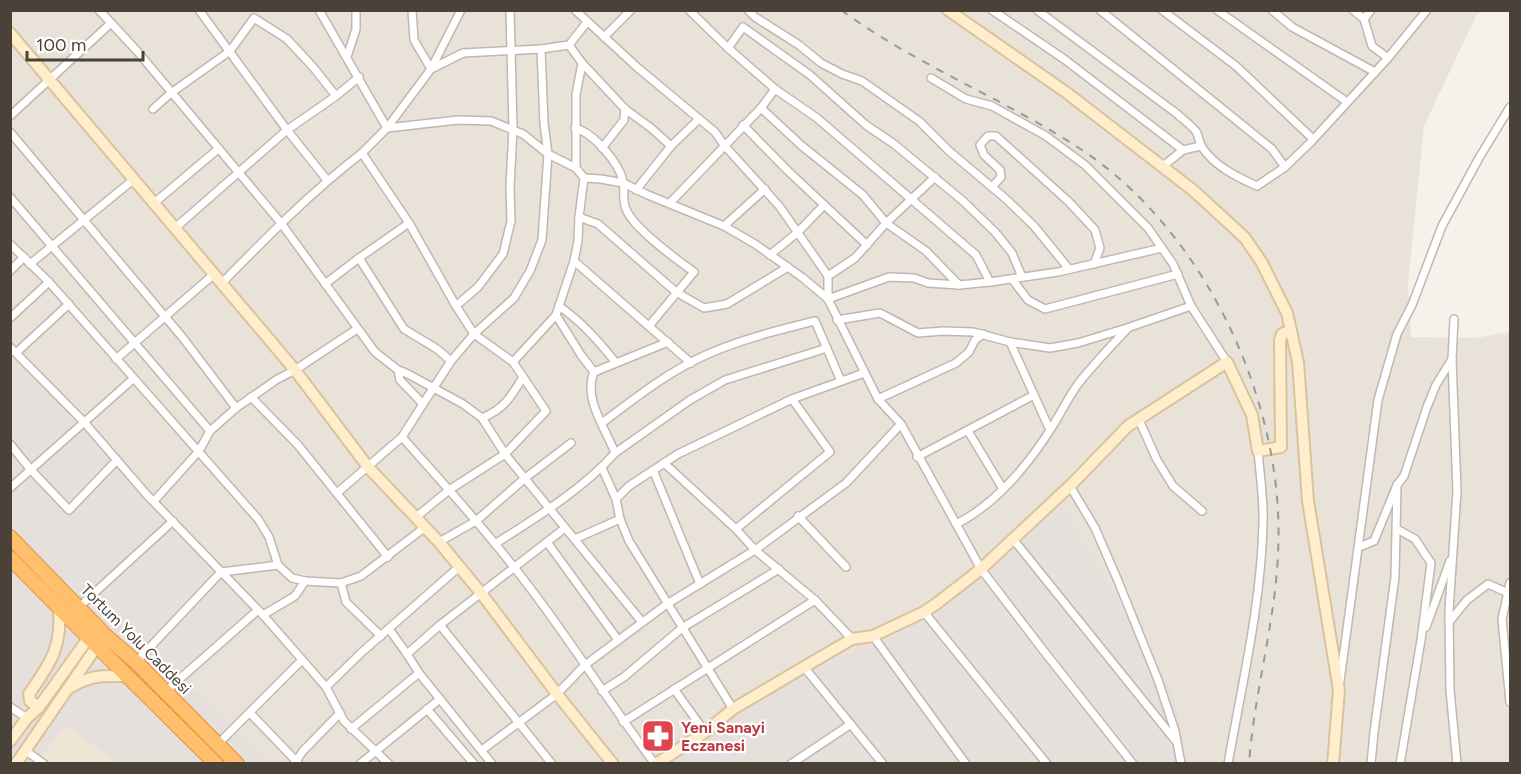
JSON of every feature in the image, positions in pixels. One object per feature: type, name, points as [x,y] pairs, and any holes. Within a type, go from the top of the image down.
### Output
[{"type":"highway","name":"Tortum Yolu Caddesi","points":[[10,537],[80,606],[98,637],[128,676],[216,764]]},
{"type":"highway","name":"Tortum Yolu Caddesi","points":[[10,558],[58,607],[136,662],[237,764]]},
{"type":"street","points":[[99,10],[137,51],[281,223],[375,352],[398,370],[464,404],[482,418],[524,479],[642,622]]},
{"type":"street","points":[[199,10],[287,130],[327,180]]},
{"type":"street","points":[[347,57],[356,29],[356,10]]},
{"type":"street","points":[[412,10],[414,40],[431,69]]},
{"type":"street","points":[[221,284],[281,223],[327,180],[362,153],[387,128],[431,69],[461,10]]},
{"type":"street","points":[[456,306],[478,287],[503,254],[511,221],[513,129],[510,10]]},
{"type":"street","points":[[575,10],[715,132],[724,145],[765,189],[798,232],[828,276],[828,299],[878,399],[901,424],[917,457],[933,480],[981,569],[1133,764]]},
{"type":"street","points":[[604,37],[631,10]]},
{"type":"street","points":[[690,10],[728,48],[775,89],[817,118],[976,255],[990,282]]},
{"type":"street","points":[[748,10],[821,63],[862,81],[919,121],[949,151],[1034,226],[1069,269]]},
{"type":"street","points":[[948,10],[1067,93],[1194,191],[1245,238],[1262,263],[1287,313],[1298,362],[1308,501],[1339,690]]},
{"type":"street","points":[[992,10],[1064,59],[1183,150]]},
{"type":"street","points":[[1037,10],[1176,113],[1196,132],[1201,146],[1210,157],[1236,177],[1257,186],[1285,167],[1313,139],[1388,58],[1427,10]]},
{"type":"street","points":[[1100,10],[1272,149],[1285,167]]},
{"type":"street","points":[[1162,10],[1236,66],[1313,139]]},
{"type":"street","points":[[1217,10],[1347,102]]},
{"type":"street","points":[[1272,10],[1292,27],[1375,72]]},
{"type":"street","points":[[1353,10],[1364,19],[1372,46],[1388,58]]},
{"type":"street","points":[[1364,19],[1371,10]]},
{"type":"street","points":[[319,11],[387,128]]},
{"type":"street","points":[[153,109],[171,93],[230,51],[255,14],[286,39],[314,67],[336,96]]},
{"type":"street","points":[[431,69],[463,53],[541,49],[569,45],[587,22]]},
{"type":"street","points":[[10,116],[51,81],[111,23]]},
{"type":"street","points":[[728,48],[743,27],[810,75],[866,125],[935,177],[995,232],[1012,253],[1022,277]]},
{"type":"street","points":[[10,33],[295,370],[368,467],[439,542],[481,593],[556,694],[614,764]]},
{"type":"street","points":[[569,45],[582,63],[625,109],[671,146]]},
{"type":"street","points":[[337,493],[402,437],[451,361],[474,334],[514,298],[530,271],[542,240],[548,154],[544,124],[541,49]]},
{"type":"street","points":[[576,168],[576,95],[582,63]]},
{"type":"street","points":[[174,229],[287,130],[336,96],[358,76]]},
{"type":"street","points":[[931,78],[966,99],[992,106],[1046,136],[1085,165],[1148,228],[1178,274],[1191,306],[1227,362],[1252,415],[1258,451],[1263,522],[1252,639],[1228,764]]},
{"type":"street","points":[[670,204],[761,108],[775,89]]},
{"type":"street","points":[[1333,764],[1339,690],[1378,400],[1397,334],[1412,305],[1442,226],[1510,107]]},
{"type":"street","points":[[761,108],[802,146],[863,195],[886,223],[926,251],[960,285]]},
{"type":"street","points":[[602,148],[624,120],[625,109]]},
{"type":"street","points":[[636,190],[671,146],[699,119]]},
{"type":"street","points":[[387,128],[458,120],[491,120],[513,129],[548,154],[576,168],[584,178],[578,241],[559,306],[555,315],[513,362]]},
{"type":"street","points":[[743,125],[867,245]]},
{"type":"street","points":[[575,128],[582,129],[620,169],[625,209],[643,231],[694,272],[649,326]]},
{"type":"street","points":[[10,132],[165,317],[236,408]]},
{"type":"street","points":[[992,187],[1001,177],[1000,170],[984,155],[980,145],[988,136],[996,136],[1069,202],[1095,230],[1100,248],[1094,264]]},
{"type":"street","points":[[1162,167],[1183,150],[1201,146]]},
{"type":"street","points":[[153,204],[219,149]]},
{"type":"street","points":[[362,153],[409,223],[474,334],[513,362],[546,411],[505,454],[449,490],[415,518]]},
{"type":"street","points":[[828,276],[855,258],[886,223],[935,177]]},
{"type":"street","points":[[584,178],[623,183],[724,226],[788,267],[828,299]]},
{"type":"street","points":[[30,264],[134,180]]},
{"type":"street","points":[[724,226],[765,189]]},
{"type":"street","points":[[10,197],[210,431]]},
{"type":"street","points":[[770,255],[798,232],[824,205]]},
{"type":"street","points":[[579,217],[598,224],[676,292],[704,308],[727,304],[788,267]]},
{"type":"street","points":[[325,284],[409,223]]},
{"type":"street","points":[[10,244],[69,304],[258,519],[269,537],[278,565],[292,578],[341,583],[361,576],[424,528]]},
{"type":"street","points":[[828,299],[889,277],[914,278],[928,283],[960,285],[990,282],[1069,269],[1162,248]]},
{"type":"street","points":[[10,271],[24,257]]},
{"type":"street","points":[[359,258],[404,329],[437,349],[451,361]]},
{"type":"street","points":[[574,261],[692,363]]},
{"type":"street","points":[[116,359],[213,274]]},
{"type":"street","points":[[1012,279],[1028,300],[1045,309],[1178,274]]},
{"type":"street","points":[[10,318],[49,282]]},
{"type":"street","points":[[69,304],[14,349],[84,422],[153,501],[261,613],[326,687],[351,729],[389,764]]},
{"type":"street","points":[[559,306],[576,318],[598,340],[616,363]]},
{"type":"street","points":[[837,320],[880,313],[918,333],[943,331],[983,334],[1010,342],[1050,348],[1078,343],[1191,306]]},
{"type":"street","points":[[555,315],[594,372]]},
{"type":"street","points":[[1454,319],[1452,359],[1457,491],[1449,622],[1450,690],[1457,764]]},
{"type":"street","points":[[602,423],[642,393],[708,354],[764,334],[815,321],[841,381]]},
{"type":"street","points":[[956,524],[972,516],[1003,489],[1050,430],[1077,385],[1127,328]]},
{"type":"street","points":[[153,501],[199,451],[210,431],[236,408],[357,329]]},
{"type":"street","points":[[1258,451],[1281,447],[1280,339],[1282,334],[1291,330]]},
{"type":"street","points":[[878,399],[956,363],[969,352],[975,340],[983,334]]},
{"type":"street","points":[[615,453],[591,397],[590,383],[594,372],[668,342]]},
{"type":"street","points":[[1010,342],[1050,430]]},
{"type":"street","points":[[495,544],[549,509],[602,468],[615,453],[690,400],[725,380],[827,348]]},
{"type":"street","points":[[1359,547],[1374,541],[1397,485],[1404,476],[1432,396],[1452,359]]},
{"type":"street","points":[[402,437],[514,567],[623,722],[656,764],[705,732],[733,709],[852,639],[873,636],[924,612],[981,569],[1070,486],[1128,426],[1227,362]]},
{"type":"street","points":[[398,370],[400,381],[423,404]]},
{"type":"street","points":[[616,499],[629,486],[678,454],[792,399],[864,373]]},
{"type":"street","points":[[482,418],[496,412],[512,395],[523,377]]},
{"type":"street","points":[[10,488],[133,379]]},
{"type":"street","points":[[917,457],[1034,395]]},
{"type":"street","points":[[250,397],[298,445],[388,556]]},
{"type":"street","points":[[736,529],[830,452],[792,399]]},
{"type":"street","points":[[1139,420],[1157,460],[1173,486],[1202,511]]},
{"type":"street","points":[[482,750],[556,694],[585,665],[667,603],[755,550],[798,516],[846,483],[901,424]]},
{"type":"street","points":[[968,431],[1003,489]]},
{"type":"street","points":[[439,542],[476,521],[524,479],[571,443]]},
{"type":"street","points":[[10,444],[69,510],[117,460]]},
{"type":"street","points":[[664,463],[736,529],[755,550],[815,600],[852,639]]},
{"type":"street","points":[[602,468],[616,499],[620,519],[630,541],[733,709]]},
{"type":"street","points":[[653,470],[700,584]]},
{"type":"street","points":[[1371,764],[1395,577],[1397,485]]},
{"type":"street","points":[[1070,486],[1095,528],[1158,680],[1177,742],[1181,764]]},
{"type":"street","points":[[798,516],[846,567]]},
{"type":"street","points":[[575,539],[620,519]]},
{"type":"street","points":[[80,606],[173,522]]},
{"type":"street","points":[[407,654],[440,625],[565,528]]},
{"type":"street","points":[[1397,529],[1415,539],[1431,563],[1421,640],[1400,764]]},
{"type":"street","points":[[1013,539],[1177,742]]},
{"type":"street","points":[[547,542],[618,640]]},
{"type":"street","points":[[1421,640],[1453,553]]},
{"type":"street","points":[[136,662],[221,572],[278,565]]},
{"type":"street","points":[[326,687],[459,567]]},
{"type":"street","points":[[602,691],[624,677],[682,628],[779,569]]},
{"type":"street","points":[[166,692],[261,613],[295,596],[305,581]]},
{"type":"street","points":[[341,583],[346,602],[381,636]]},
{"type":"street","points":[[1510,583],[1502,619],[1510,702]]},
{"type":"street","points":[[1449,622],[1467,600],[1488,584],[1508,593]]},
{"type":"street","points":[[623,722],[815,600]]},
{"type":"street","points":[[39,707],[30,701],[29,694],[56,650],[60,623],[58,607]]},
{"type":"street","points":[[924,612],[1047,764]]},
{"type":"street","points":[[440,625],[552,764]]},
{"type":"street","points":[[389,629],[419,673],[492,764]]},
{"type":"street","points":[[873,636],[966,764]]},
{"type":"street","points":[[16,764],[66,690],[98,637]]},
{"type":"street","points":[[10,741],[27,718],[98,637]]},
{"type":"street","points":[[218,744],[302,660]]},
{"type":"street","points":[[804,667],[883,764]]},
{"type":"street","points":[[351,729],[419,673]]},
{"type":"street","points":[[66,690],[86,679],[102,676],[128,676]]},
{"type":"street","points":[[674,689],[705,732]]},
{"type":"street","points":[[360,764],[440,699]]},
{"type":"street","points":[[10,707],[27,718]]},
{"type":"street","points":[[427,709],[474,764]]},
{"type":"street","points":[[250,713],[297,762],[303,751],[340,713]]},
{"type":"street","points":[[791,764],[851,724]]},
{"type":"street","points":[[25,750],[44,764]]},
{"type":"shaded area","points":[[10,11],[1482,11],[1476,16],[1424,126],[1408,284],[1411,337],[1475,338],[1510,332],[1510,763],[11,763]]},
{"type":"shaded area","points":[[10,351],[263,615],[190,685],[265,763],[11,763]]},
{"type":"shaded area","points":[[1061,505],[1173,693],[1190,763],[624,764],[803,673],[893,637]]},
{"type":"shaded area","points":[[66,725],[117,763],[49,763],[41,757]]},
{"type":"railway","points":[[841,10],[899,48],[1053,132],[1082,150],[1127,185],[1166,227],[1201,275],[1230,328],[1252,383],[1268,440],[1277,498],[1276,580],[1249,764]]},
{"type":"place","name":"Yeni Sanayi Eczanesi","points":[[658,736]]}]
